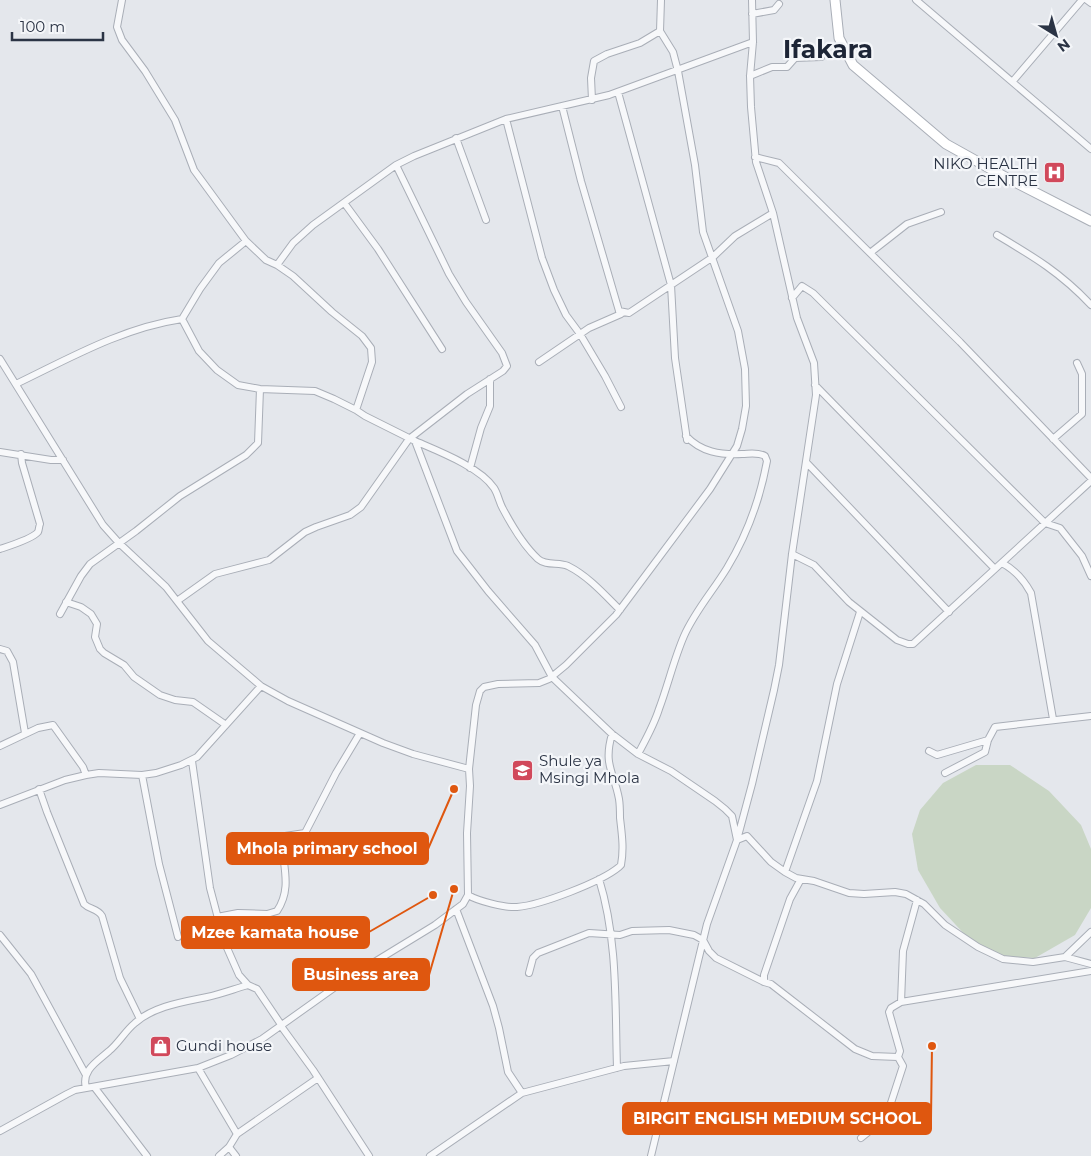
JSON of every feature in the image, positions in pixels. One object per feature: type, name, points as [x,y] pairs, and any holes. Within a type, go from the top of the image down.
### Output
[{"type":"main road","points":[[835,0],[838,38],[853,65],[946,144],[1091,221]]},
{"type":"street","points":[[122,0],[117,27],[122,40],[145,70],[175,120],[194,170],[246,241],[266,260],[299,280],[332,312],[370,344],[373,354],[372,362],[356,410]]},
{"type":"street","points":[[0,1131],[67,1094],[86,1088],[95,1088],[198,1068],[231,1055],[262,1039],[345,980],[428,930],[456,910],[468,895],[469,769],[476,705],[480,691],[498,684],[539,682],[552,677],[566,665],[620,610],[710,489],[731,454],[739,440],[746,406],[745,369],[738,331],[703,232],[695,165],[678,71],[673,52],[660,30],[661,0]]},
{"type":"street","points":[[651,1156],[703,940],[737,840],[752,784],[779,665],[792,554],[816,394],[814,363],[796,318],[773,213],[755,157],[750,76],[753,42],[752,0]]},
{"type":"street","points":[[1013,81],[1082,0]]},
{"type":"street","points":[[1087,0],[1091,3]]},
{"type":"street","points":[[918,1],[1091,149]]},
{"type":"street","points":[[752,14],[774,10],[779,4]]},
{"type":"street","points":[[592,100],[591,78],[594,61],[607,54],[640,43],[660,30]]},
{"type":"street","points":[[277,265],[293,243],[313,226],[396,165],[421,152],[506,119],[592,100],[618,92],[753,42]]},
{"type":"street","points":[[750,76],[772,67],[787,67],[795,58],[821,57]]},
{"type":"street","points":[[618,92],[671,285],[675,358],[687,440],[696,446],[718,453],[760,454],[765,456],[767,461],[760,494],[746,532],[727,568],[698,611],[684,637],[660,708],[638,754]]},
{"type":"street","points":[[539,362],[590,328],[621,314],[584,190],[562,106]]},
{"type":"street","points":[[506,119],[542,258],[554,290],[566,315],[580,334],[621,407]]},
{"type":"street","points":[[456,138],[486,220]]},
{"type":"street","points":[[755,157],[779,163],[966,349],[1091,480],[913,644],[898,640],[860,612],[814,565],[792,554]]},
{"type":"street","points":[[176,601],[215,574],[269,560],[311,529],[353,514],[367,499],[412,440],[467,394],[507,366],[506,359],[449,274],[396,165]]},
{"type":"street","points":[[345,204],[378,249],[442,349]]},
{"type":"street","points":[[870,253],[907,224],[941,212]]},
{"type":"street","points":[[619,311],[629,313],[713,257],[735,236],[773,213]]},
{"type":"street","points":[[997,235],[1041,261],[1072,285],[1091,305]]},
{"type":"street","points":[[16,384],[95,344],[150,325],[182,319],[219,262],[246,241]]},
{"type":"street","points":[[792,298],[802,286],[813,293],[1045,523],[1060,528],[1082,556],[1091,576]]},
{"type":"street","points":[[182,319],[199,350],[217,370],[238,385],[260,389],[315,391],[334,398],[412,440],[453,458],[470,468],[493,488],[520,537],[539,559],[565,565],[572,569],[595,585],[620,610]]},
{"type":"street","points":[[0,359],[103,525],[119,543],[157,578],[208,641],[261,686],[288,701],[413,754],[469,769]]},
{"type":"street","points":[[1053,439],[1082,414],[1082,374],[1077,363]]},
{"type":"street","points":[[470,468],[481,428],[490,406],[490,379]]},
{"type":"street","points":[[815,385],[995,569]]},
{"type":"street","points":[[60,614],[88,566],[180,496],[246,455],[256,446],[260,389]]},
{"type":"street","points":[[412,440],[457,551],[488,591],[535,645],[552,677],[612,734],[638,754],[671,771],[725,809],[732,816],[737,840]]},
{"type":"street","points":[[0,452],[63,460]]},
{"type":"street","points":[[0,549],[38,532],[40,524],[22,464],[21,454]]},
{"type":"street","points":[[806,462],[949,612]]},
{"type":"street","points":[[1002,563],[1011,567],[1026,584],[1031,594],[1053,719]]},
{"type":"street","points":[[66,602],[91,614],[97,624],[95,637],[100,649],[124,665],[134,678],[160,695],[176,700],[193,702],[226,725]]},
{"type":"street","points":[[785,872],[817,781],[837,684],[860,612]]},
{"type":"street","points":[[0,649],[7,651],[13,662],[25,733]]},
{"type":"street","points":[[0,805],[39,789],[86,775],[99,773],[142,775],[169,770],[192,761],[261,686]]},
{"type":"street","points":[[945,773],[985,752],[988,740],[995,727],[1091,716]]},
{"type":"street","points":[[0,746],[25,733],[48,725],[54,725],[83,767],[86,775]]},
{"type":"street","points":[[217,917],[238,913],[271,914],[277,911],[283,898],[287,881],[282,839],[285,836],[305,833],[332,780],[360,733]]},
{"type":"street","points":[[468,895],[476,900],[515,907],[527,905],[557,896],[607,876],[620,866],[623,853],[619,799],[608,757],[612,734]]},
{"type":"street","points":[[929,751],[937,755],[988,740]]},
{"type":"street","points":[[192,761],[210,888],[230,956],[239,975],[248,985],[257,990],[369,1156]]},
{"type":"street","points":[[142,775],[158,864],[178,936]]},
{"type":"street","points":[[39,789],[84,904],[100,912],[120,978],[140,1019]]},
{"type":"street","points":[[737,840],[747,836],[764,855],[785,872],[800,878],[849,893],[900,892],[917,900],[945,925],[978,947],[1003,959],[1033,962],[1065,956],[1091,964]]},
{"type":"street","points":[[764,982],[764,976],[790,899],[800,878]]},
{"type":"street","points":[[599,879],[606,903],[611,935],[617,1068]]},
{"type":"street","points":[[901,1002],[903,951],[917,900]]},
{"type":"street","points":[[456,910],[493,1006],[508,1072],[522,1093]]},
{"type":"street","points":[[530,973],[534,958],[541,951],[589,933],[611,935],[641,930],[669,930],[694,935],[703,940],[709,951],[716,958],[771,984],[855,1049],[872,1056],[898,1057]]},
{"type":"street","points":[[1065,956],[1091,932]]},
{"type":"street","points":[[0,936],[31,974],[86,1075],[86,1088]]},
{"type":"street","points":[[861,1138],[882,1122],[888,1112],[903,1066],[898,1057],[900,1051],[889,1012],[892,1008],[901,1002],[1091,972]]},
{"type":"street","points":[[86,1075],[98,1060],[113,1048],[134,1023],[140,1019],[180,1002],[208,997],[248,985]]},
{"type":"street","points":[[430,1156],[522,1093],[617,1068],[674,1061]]},
{"type":"street","points":[[198,1068],[237,1134]]},
{"type":"street","points":[[219,1156],[229,1147],[237,1134],[318,1078]]},
{"type":"street","points":[[95,1088],[147,1156]]},
{"type":"street","points":[[229,1147],[236,1156]]},
{"type":"green space","points":[[976,765],[1010,765],[1049,791],[1081,825],[1091,849],[1091,908],[1075,935],[1035,958],[1000,956],[969,939],[940,908],[918,870],[912,834],[920,810],[943,783]]},
{"type":"place","name":"NIKO HEALTH CENTRE","points":[[1054,173]]},
{"type":"place","name":"Shule ya Msingi Mhola","points":[[523,770]]},
{"type":"place","name":"Mhola primary school","points":[[454,789]]},
{"type":"place","name":"Business area","points":[[454,889]]},
{"type":"place","name":"Mzee kamata house","points":[[433,895]]},
{"type":"place","name":"Gundi house","points":[[160,1046]]},
{"type":"place","name":"BIRGIT ENGLISH MEDIUM SCHOOL","points":[[932,1046]]},
{"type":"district","name":"Ifakara","points":[[828,49]]}]
